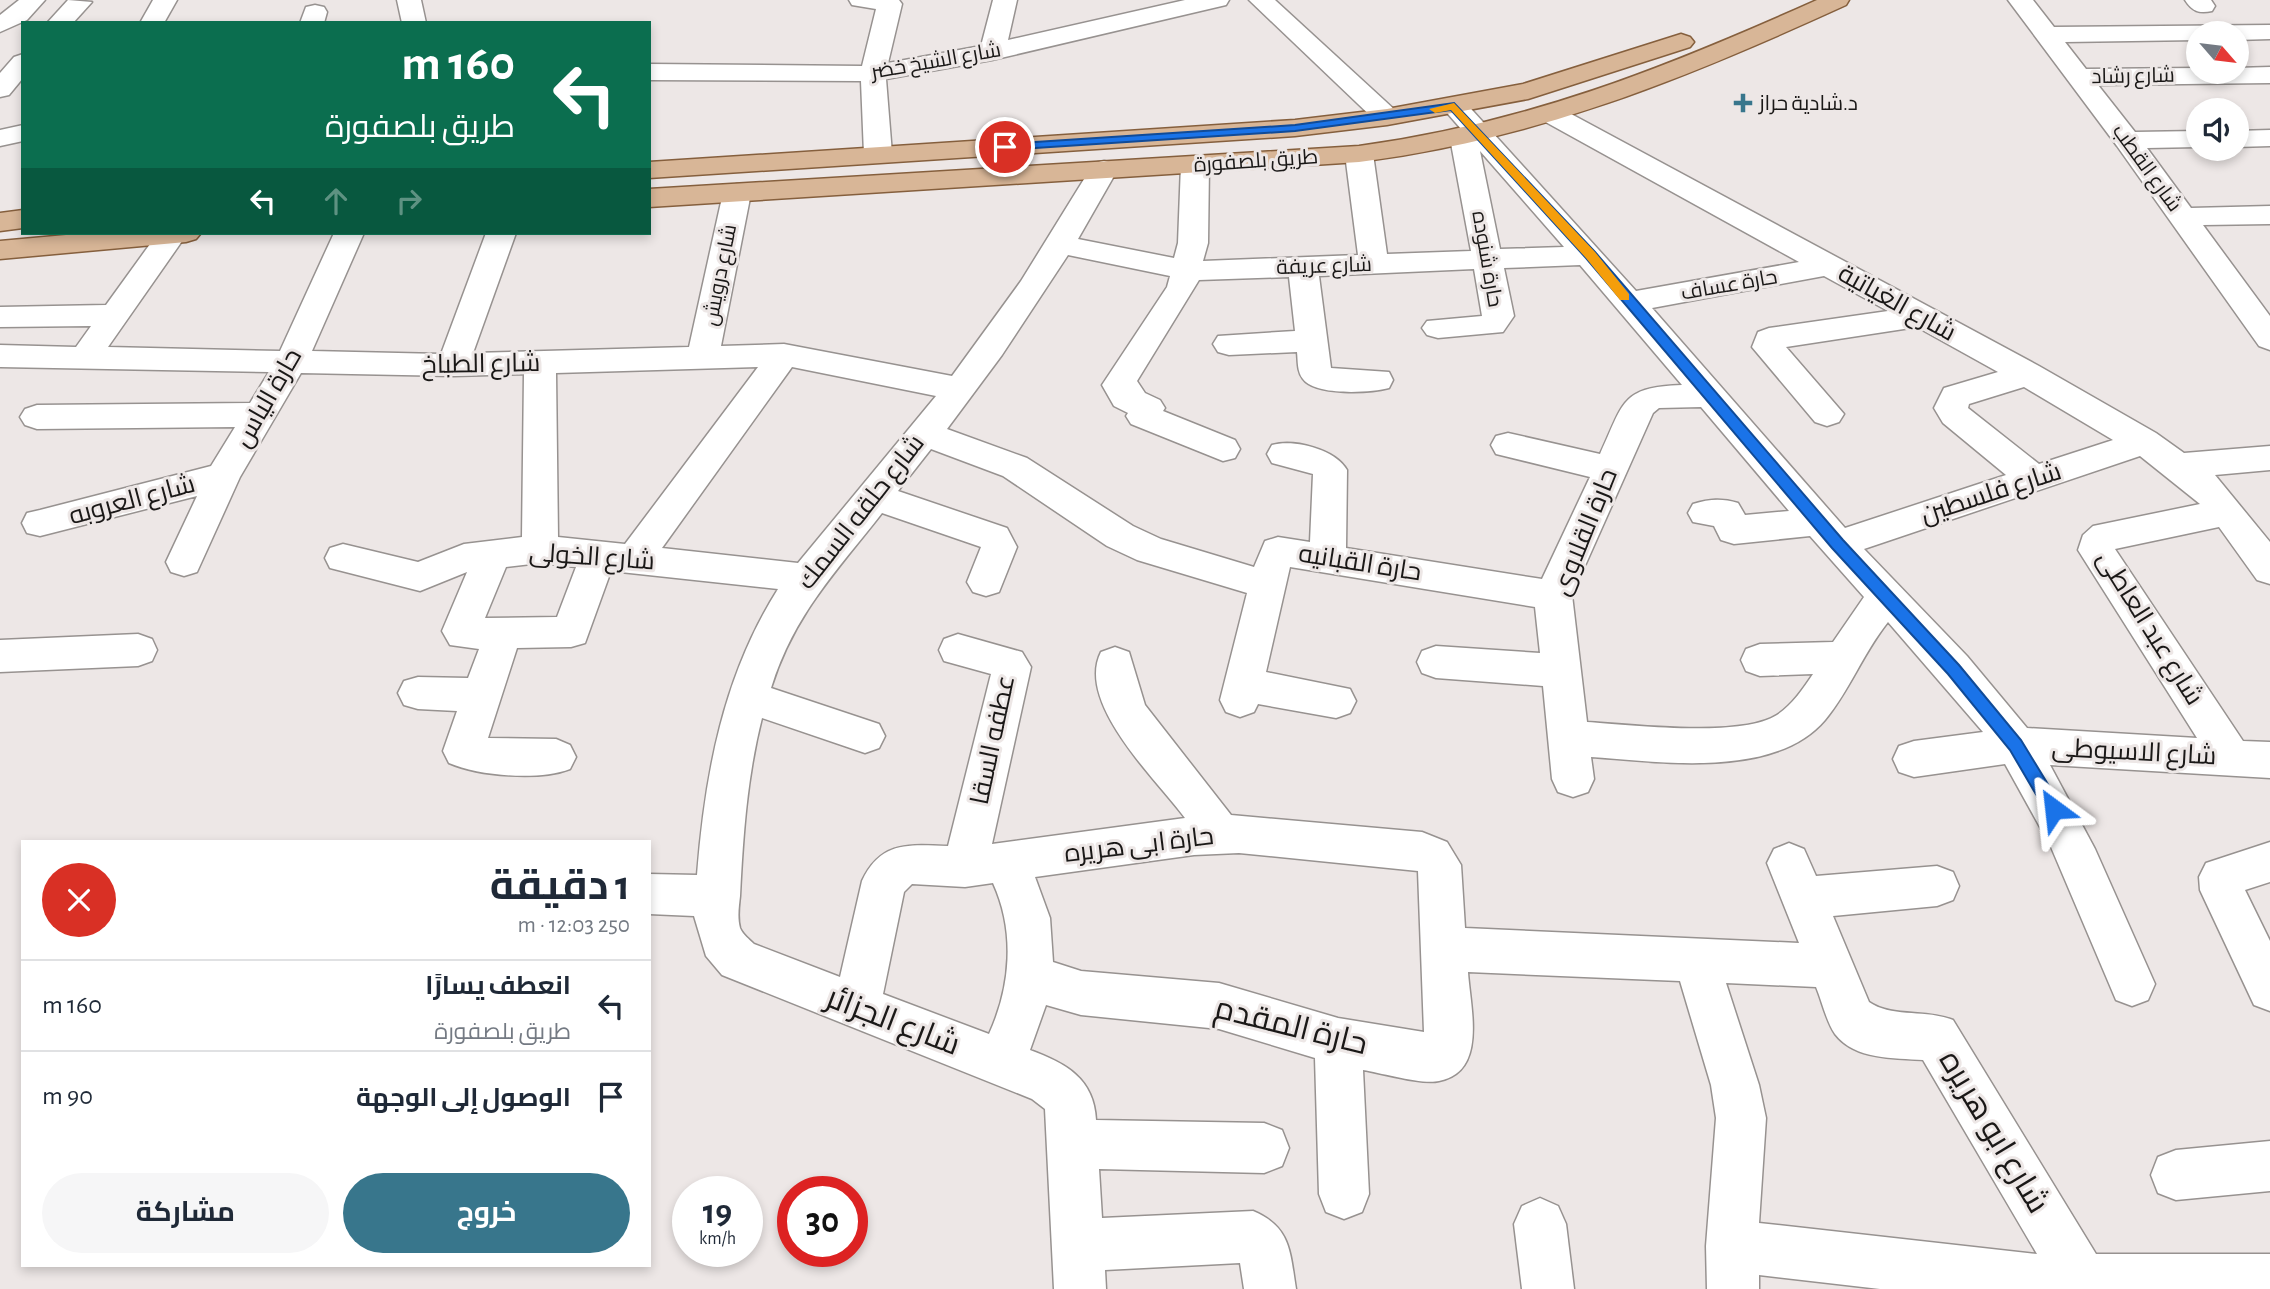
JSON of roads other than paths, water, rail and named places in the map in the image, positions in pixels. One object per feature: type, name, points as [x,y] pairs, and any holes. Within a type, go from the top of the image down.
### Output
[{"type":"main road","name":"طريق بلصفورة","points":[[651,170],[1295,128],[1387,117],[1466,127],[1528,91],[1598,71],[1679,43],[1776,0]]},
{"type":"main road","name":"طريق بلصفورة","points":[[651,198],[1359,155],[1466,127],[1550,114],[1708,59],[1837,0]]},
{"type":"main road","points":[[0,222],[21,219]]},
{"type":"main road","points":[[0,250],[158,235]]},
{"type":"street","points":[[0,25],[18,15],[33,0]]},
{"type":"street","points":[[153,21],[164,0],[171,0]]},
{"type":"street","points":[[409,0],[414,21]]},
{"type":"street","points":[[861,0],[890,4],[873,73],[878,154]]},
{"type":"street","points":[[992,52],[1005,0]]},
{"type":"street","name":"شارع الشيخ خضر","points":[[651,72],[873,73],[992,52],[1217,0]]},
{"type":"street","points":[[1261,0],[1387,117]]},
{"type":"street","name":"شارع القطب","points":[[2020,0],[2127,140],[2270,339]]},
{"type":"street","points":[[61,21],[79,2]]},
{"type":"street","points":[[2048,35],[2270,32]]},
{"type":"street","points":[[0,89],[14,65]]},
{"type":"street","name":"شارع رشاد","points":[[2080,77],[2270,75]]},
{"type":"street","name":"شارع الغياتية","points":[[1550,114],[2028,374],[2144,442],[2180,466],[2228,512],[2270,570]]},
{"type":"street","points":[[1466,127],[1590,255],[1828,533],[1953,669],[2015,745],[2068,833],[2132,984]]},
{"type":"street","name":"حارة شنوده","points":[[1438,328],[1485,326],[1496,321],[1489,261],[1466,127]]},
{"type":"street","points":[[0,138],[21,133]]},
{"type":"street","points":[[2249,139],[2270,138]]},
{"type":"street","points":[[2127,140],[2186,139]]},
{"type":"street","points":[[1359,155],[1374,265]]},
{"type":"street","points":[[1195,165],[1193,243],[1187,270],[1173,304],[1118,385],[1129,391],[1126,398],[1148,408],[1143,416],[1223,449]]},
{"type":"street","name":"شارع حلقه السمك","points":[[718,896],[722,809],[734,741],[747,697],[780,618],[806,578],[875,497],[1006,327],[1104,169]]},
{"type":"street","name":"شارع درويش","points":[[704,358],[737,193]]},
{"type":"street","points":[[2182,217],[2270,215]]},
{"type":"street","points":[[85,357],[177,235]]},
{"type":"street","name":"حارة الياس","points":[[184,562],[223,476],[291,362],[348,235]]},
{"type":"street","points":[[453,365],[500,235]]},
{"type":"street","name":"شارع عريفة","points":[[1059,244],[1187,270],[1489,261],[1590,255]]},
{"type":"street","name":"حارة عساف","points":[[1629,302],[1771,308],[1829,265]]},
{"type":"street","points":[[1303,267],[1317,377],[1377,380]]},
{"type":"street","points":[[1827,414],[1768,347],[1771,308],[1920,317]]},
{"type":"street","points":[[0,317],[116,315]]},
{"type":"street","points":[[1229,344],[1311,341]]},
{"type":"street","points":[[493,554],[461,631],[464,634],[571,632],[616,556],[784,355]]},
{"type":"street","name":"شارع الطباخ","points":[[0,356],[453,365],[784,355],[958,389]]},
{"type":"street","points":[[540,363],[540,549]]},
{"type":"street","points":[[2028,374],[1956,396],[1951,408],[1955,415],[2035,479]]},
{"type":"street","name":"حارة القلاوى","points":[[1573,779],[1553,595],[1642,402],[1651,397],[1710,395]]},
{"type":"street","points":[[37,417],[259,415]]},
{"type":"street","points":[[923,433],[1015,467],[1120,536],[1150,550],[1268,585]]},
{"type":"street","name":"شارع فلسطين","points":[[1706,513],[1725,512],[1734,530],[1828,533],[2035,479],[2144,442]]},
{"type":"street","points":[[1507,445],[1611,469]]},
{"type":"street","points":[[1284,454],[1323,464],[1330,470],[1328,558]]},
{"type":"street","points":[[2180,466],[2270,458]]},
{"type":"street","name":"شارع العروبه","points":[[40,523],[223,476]]},
{"type":"street","points":[[875,497],[994,538],[999,547],[986,582]]},
{"type":"street","name":"شارع عبد العاطى","points":[[2228,512],[2106,536],[2096,545],[2096,550],[2250,759]]},
{"type":"street","name":"شارع الخولى","points":[[343,558],[420,577],[457,559],[540,549],[806,578]]},
{"type":"street","name":"حارة القبانيه","points":[[1336,701],[1242,692],[1275,554],[1278,551],[1553,595]]},
{"type":"street","points":[[1568,739],[1737,744],[1765,740],[1790,728],[1807,711],[1886,597]]},
{"type":"street","points":[[503,634],[463,751],[467,755],[556,757]]},
{"type":"street","points":[[6,665],[138,650]]},
{"type":"street","name":"عطفه السقا","points":[[958,650],[1008,663],[1012,667],[986,865]]},
{"type":"street","points":[[1760,660],[1845,657]]},
{"type":"street","points":[[1436,662],[1561,671]]},
{"type":"street","points":[[1115,663],[1120,700],[1127,716],[1187,788],[1219,834]]},
{"type":"street","points":[[418,693],[481,695]]},
{"type":"street","points":[[747,697],[865,736]]},
{"type":"street","name":"شارع الاسيوطى","points":[[1914,759],[2015,745],[2250,759]]},
{"type":"street","name":"حارة ابى هريره","points":[[857,1006],[884,881],[904,864],[986,865],[1219,834],[1409,850],[1432,856],[1440,865],[1445,949]]},
{"type":"street","points":[[2270,862],[2221,877],[2222,890],[2270,989]]},
{"type":"street","points":[[986,865],[1028,916],[1031,978],[1020,1021],[1000,1063]]},
{"type":"street","name":"شارع ابو هريره","points":[[1937,886],[1796,880],[1852,1018],[1866,1031],[1929,1034],[1942,1044],[2049,1284]]},
{"type":"street","points":[[651,894],[718,896]]},
{"type":"street","name":"شارع الجزائر","points":[[718,896],[718,938],[731,955],[1048,1081],[1062,1092],[1071,1106],[1074,1278]]},
{"type":"street","points":[[1445,949],[1831,965]]},
{"type":"street","name":"حارة المقدم","points":[[1031,978],[1082,993],[1219,1006],[1338,1042],[1444,1056],[1449,1050],[1445,949]]},
{"type":"street","points":[[1696,960],[1735,1085],[1741,1118],[1733,1267],[2049,1284],[2270,1280]]},
{"type":"street","points":[[1338,1042],[1344,1194]]},
{"type":"street","points":[[1073,1144],[1264,1148]]},
{"type":"street","points":[[2176,1175],[2270,1166]]},
{"type":"street","points":[[1540,1224],[1548,1289]]},
{"type":"street","points":[[1074,1278],[1253,1237],[1263,1248],[1270,1289]]},
{"type":"place","name":"د.شادية حراز","points":[[1743,103]]}]
